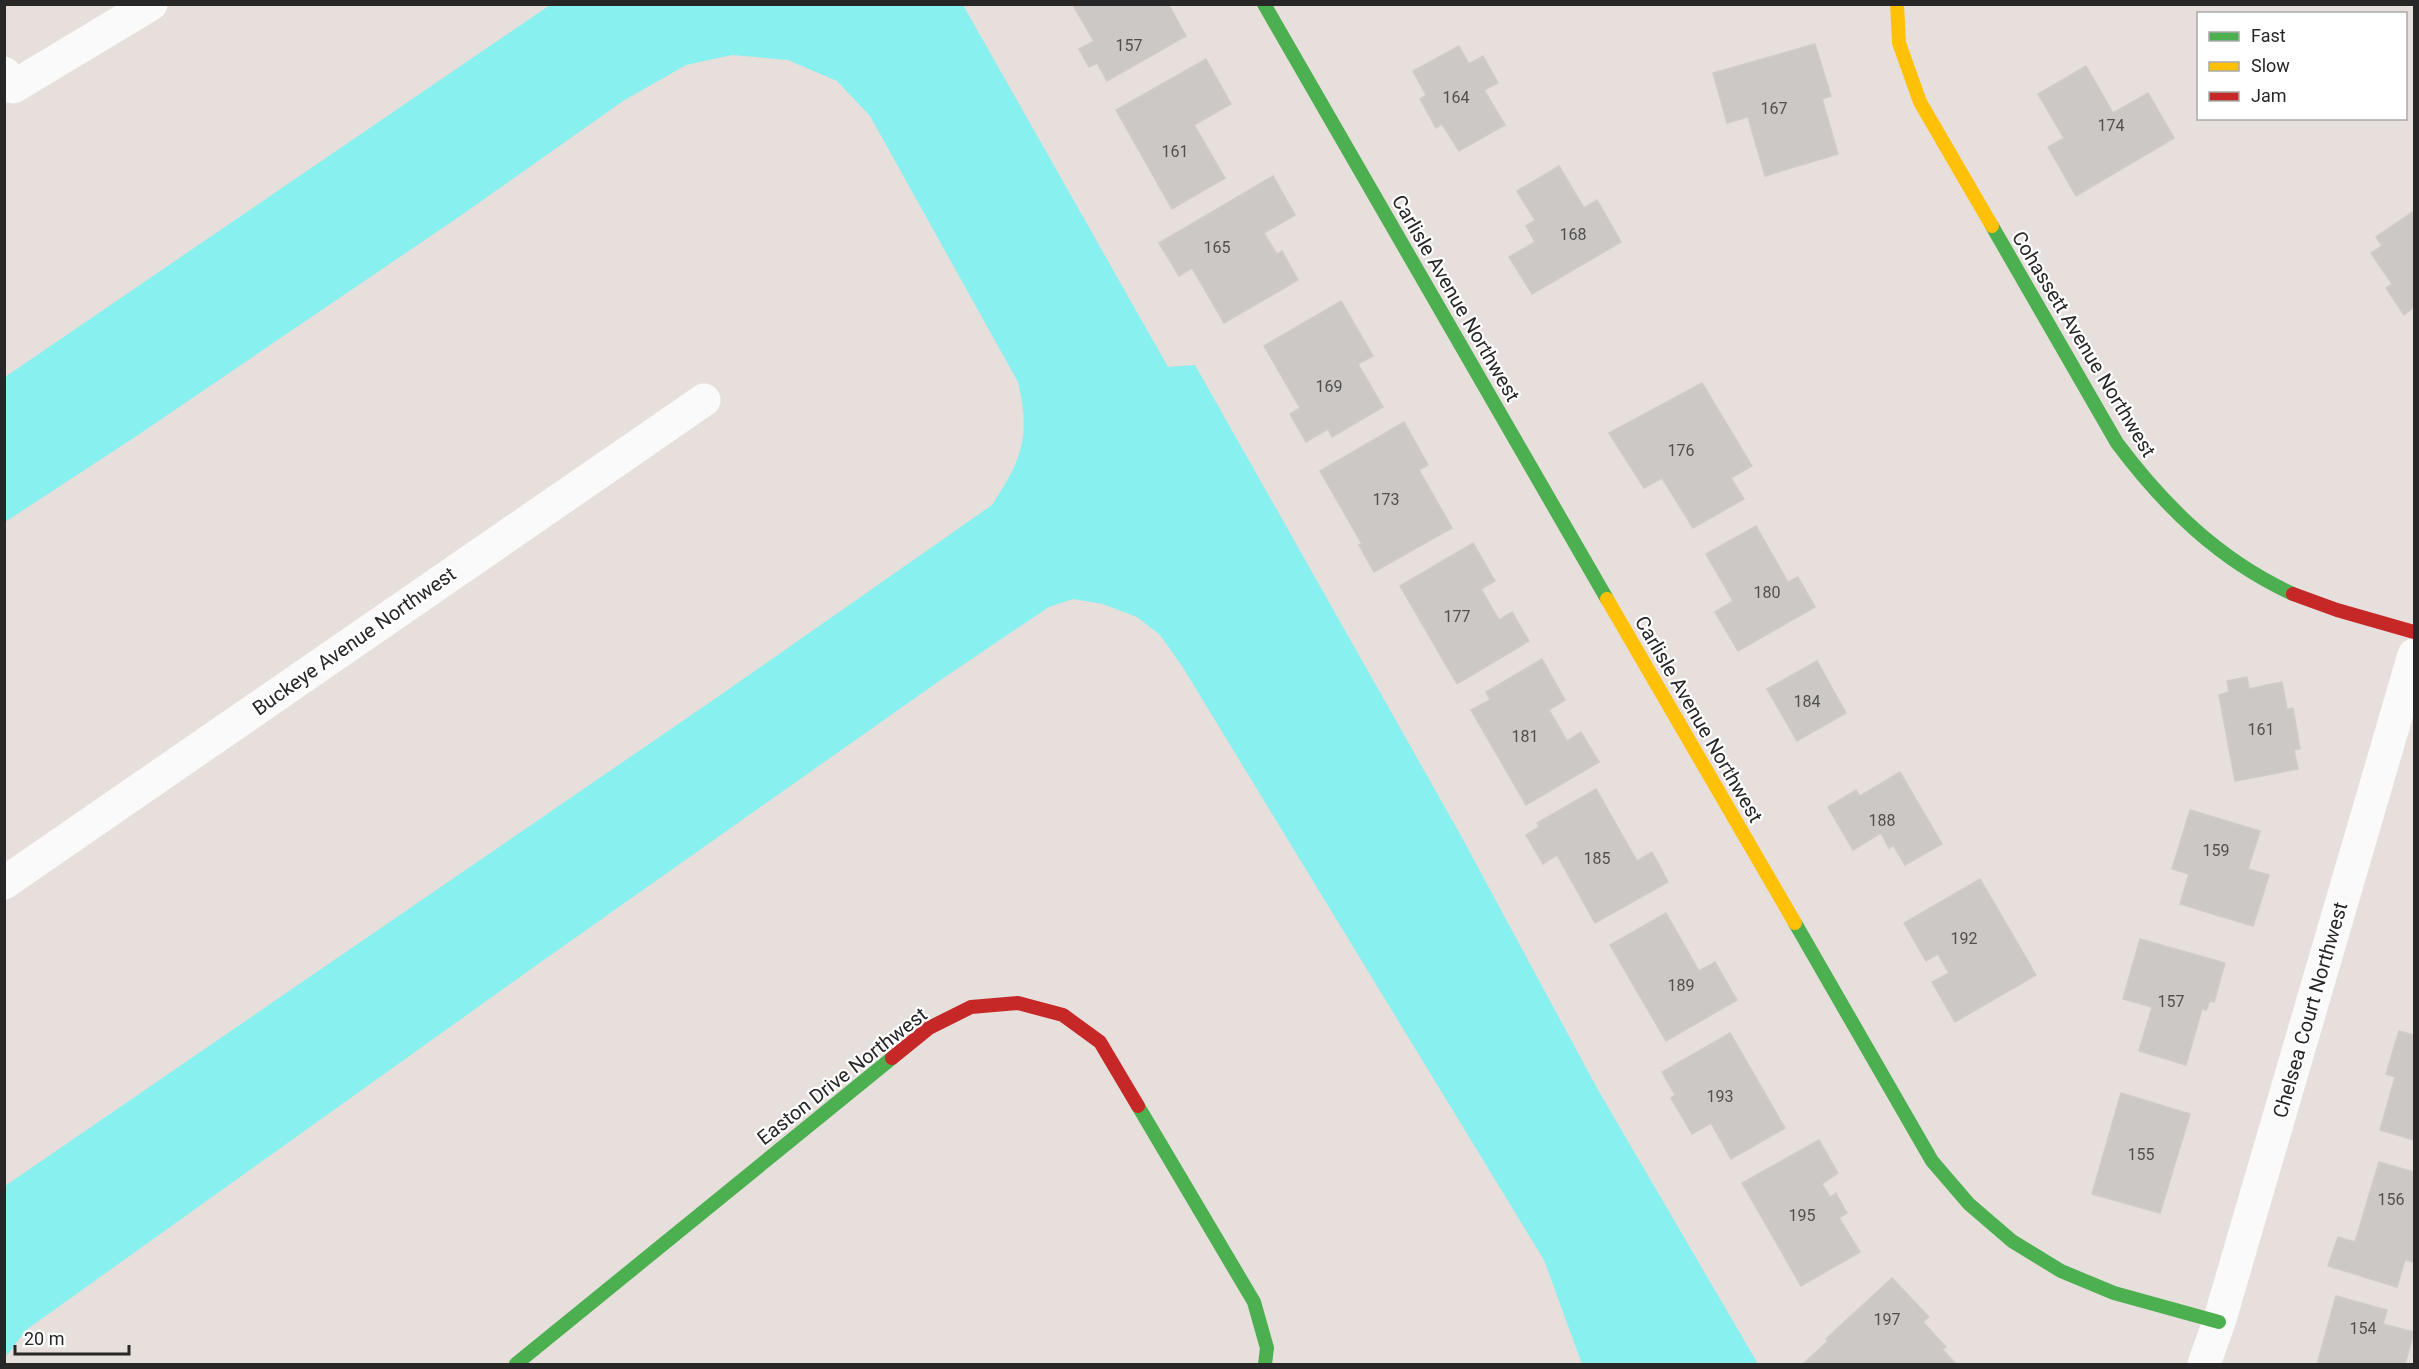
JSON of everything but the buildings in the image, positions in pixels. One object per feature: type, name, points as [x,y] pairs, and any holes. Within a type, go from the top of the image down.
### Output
[{"type":"street","points":[[7,84],[151,4]]},
{"type":"street","name":"Carlisle Avenue Northwest","points":[[1264,4],[1932,1161],[1977,1212],[2012,1241],[2061,1271],[2114,1293],[2219,1322]]},
{"type":"street","name":"Cohassett Avenue Northwest","points":[[1897,4],[1899,43],[1920,102],[2117,443],[2144,481],[2193,531],[2211,546],[2250,571],[2292,593],[2338,610],[2415,632]]},
{"type":"street","name":"Buckeye Avenue Northwest","points":[[4,883],[704,400]]},
{"type":"street","name":"Chelsea Court Northwest","points":[[2204,1365],[2219,1322],[2415,655]]},
{"type":"street","name":"Easton Drive Northwest","points":[[516,1365],[929,1028],[970,1007],[1018,1003],[1062,1015],[1100,1042],[1254,1302],[1267,1348],[1265,1365]]},
{"type":"water","points":[[550,5],[963,5],[1168,367],[1195,365],[1460,834],[1598,1090],[1758,1364],[1582,1364],[1544,1260],[1182,666],[1160,635],[1137,617],[1103,604],[1073,599],[1049,607],[942,679],[531,969],[26,1330],[5,1358],[5,1186],[719,696],[992,505],[1017,460],[1021,447],[1024,418],[1018,382],[870,116],[837,81],[788,60],[732,55],[686,65],[623,101],[463,214],[135,437],[5,522],[5,377]]},
{"type":"traffic: fast","points":[[1264,4],[1607,599]]},
{"type":"traffic: fast","points":[[1992,226],[2117,443],[2135,466],[2174,510],[2217,548],[2241,565],[2293,594]]},
{"type":"traffic: fast","points":[[1795,923],[1932,1161],[1969,1204],[2012,1241],[2061,1271],[2114,1293],[2219,1322]]},
{"type":"traffic: fast","points":[[516,1364],[892,1058]]},
{"type":"traffic: fast","points":[[1138,1106],[1254,1302],[1267,1348],[1265,1364]]},
{"type":"traffic: slow","points":[[1897,4],[1899,43],[1920,102],[1992,226]]},
{"type":"traffic: slow","points":[[1607,599],[1795,923]]},
{"type":"traffic: jam","points":[[2293,594],[2337,610],[2414,632]]},
{"type":"traffic: jam","points":[[892,1058],[929,1028],[971,1007],[1018,1003],[1063,1015],[1100,1042],[1138,1106]]}]
